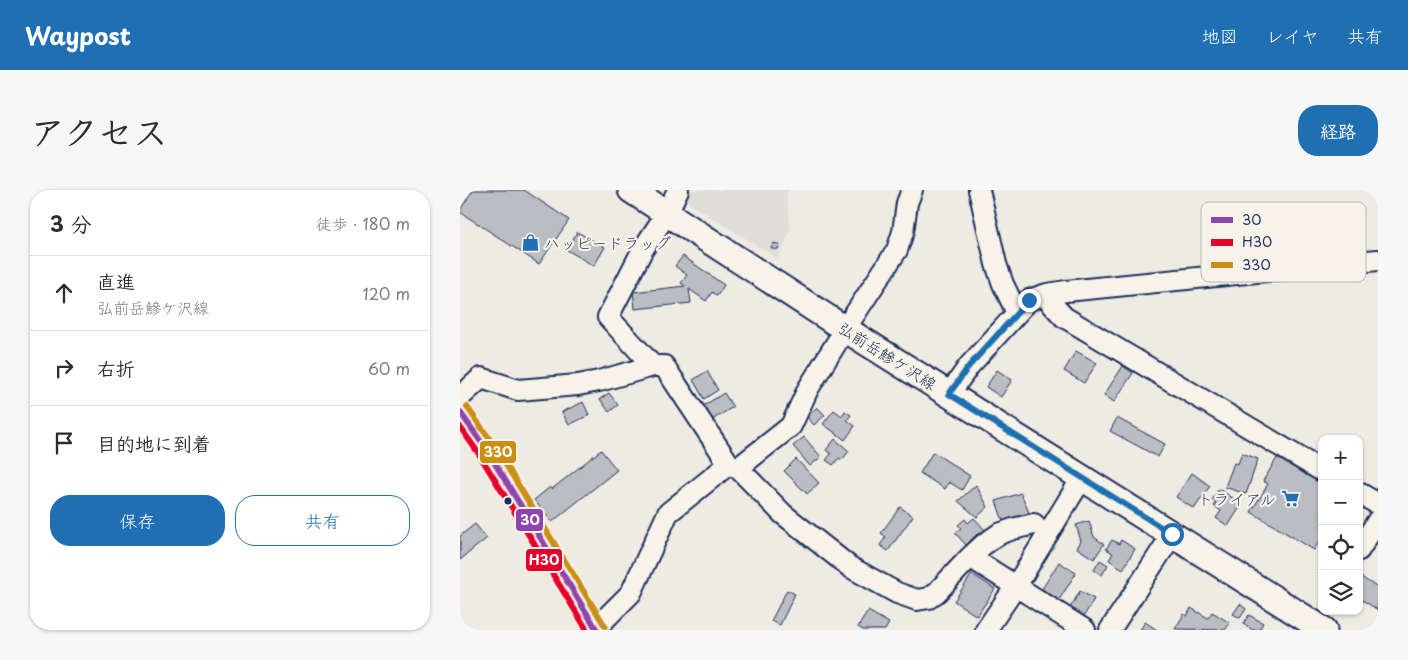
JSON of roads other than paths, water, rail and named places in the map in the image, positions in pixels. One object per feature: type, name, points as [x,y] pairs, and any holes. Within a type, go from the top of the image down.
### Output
[{"type":"main road","name":"弘前岳鰺ケ沢線","points":[[631,190],[845,329],[1317,623]]},
{"type":"street","points":[[653,366],[608,317],[643,248],[666,213],[678,190]]},
{"type":"street","points":[[460,412],[486,449],[554,558],[595,629],[631,593],[668,513],[791,426],[808,389],[897,250],[903,232],[907,203],[912,190]]},
{"type":"street","points":[[979,190],[1002,284],[1017,313]]},
{"type":"street","points":[[949,394],[969,366],[1029,300],[1066,290],[1201,277]]},
{"type":"street","points":[[1047,294],[1052,304],[1064,317],[1318,469]]},
{"type":"street","points":[[460,397],[481,378],[518,390],[578,385],[653,366],[664,366],[734,466],[783,514],[850,567],[897,593],[917,600],[929,598],[938,592],[970,557],[999,534],[1034,524]]},
{"type":"street","points":[[990,629],[1082,478]]},
{"type":"street","points":[[1363,495],[1378,504]]},
{"type":"street","points":[[1363,544],[1378,520]]},
{"type":"street","points":[[1110,630],[1172,534]]},
{"type":"street","points":[[970,557],[1086,630]]},
{"type":"place","name":"ハッピードラッグ","points":[[530,242]]},
{"type":"place","name":"トライアル","points":[[1290,498]]}]
